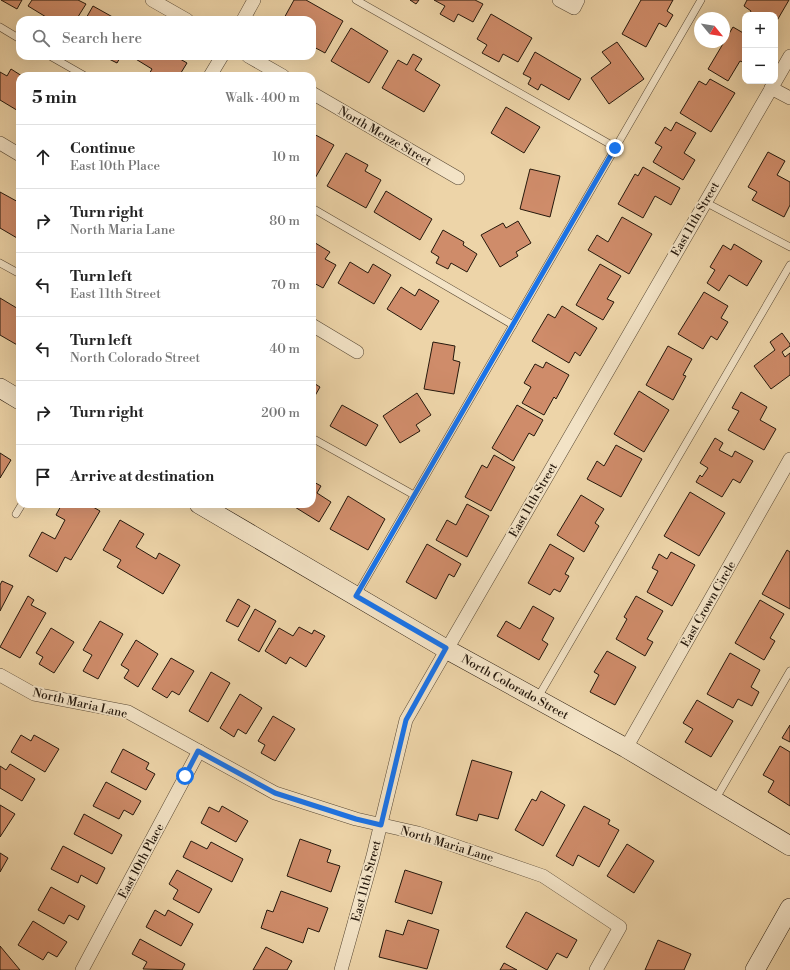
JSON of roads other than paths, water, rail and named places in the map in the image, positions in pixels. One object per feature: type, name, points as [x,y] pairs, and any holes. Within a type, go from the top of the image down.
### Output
[{"type":"street","points":[[152,0],[179,16]]},
{"type":"street","points":[[245,16],[254,0]]},
{"type":"street","points":[[559,0],[576,4]]},
{"type":"street","name":"East 11th Street","points":[[341,970],[381,825],[406,720],[446,648],[790,56]]},
{"type":"street","points":[[212,72],[220,60]]},
{"type":"street","points":[[255,60],[276,72]]},
{"type":"street","points":[[771,88],[790,98]]},
{"type":"street","name":"North Menze Street","points":[[316,95],[458,178]]},
{"type":"street","points":[[0,144],[16,153]]},
{"type":"street","points":[[316,327],[357,352]]},
{"type":"street","points":[[0,388],[16,398]]},
{"type":"street","name":"East Crown Circle","points":[[626,748],[790,459]]},
{"type":"street","name":"North Colorado Street","points":[[206,508],[446,648],[626,748],[790,846]]},
{"type":"street","name":"North Maria Lane","points":[[2,680],[34,694],[128,712],[275,793],[356,819],[426,835],[543,876],[620,927],[596,970]]},
{"type":"street","name":"East 10th Place","points":[[82,970],[198,751]]},
{"type":"street","points":[[755,970],[790,908]]},
{"type":"lane","points":[[356,0],[615,148]]},
{"type":"lane","points":[[356,596],[701,0]]},
{"type":"lane","points":[[0,27],[16,37]]},
{"type":"lane","points":[[57,60],[77,72]]},
{"type":"lane","points":[[705,202],[790,247]]},
{"type":"lane","points":[[316,210],[513,325]]},
{"type":"lane","points":[[0,262],[16,272]]},
{"type":"lane","points":[[537,699],[790,265]]},
{"type":"lane","points":[[316,440],[414,495]]},
{"type":"lane","points":[[16,514],[20,508]]},
{"type":"lane","points":[[714,801],[790,671]]}]
